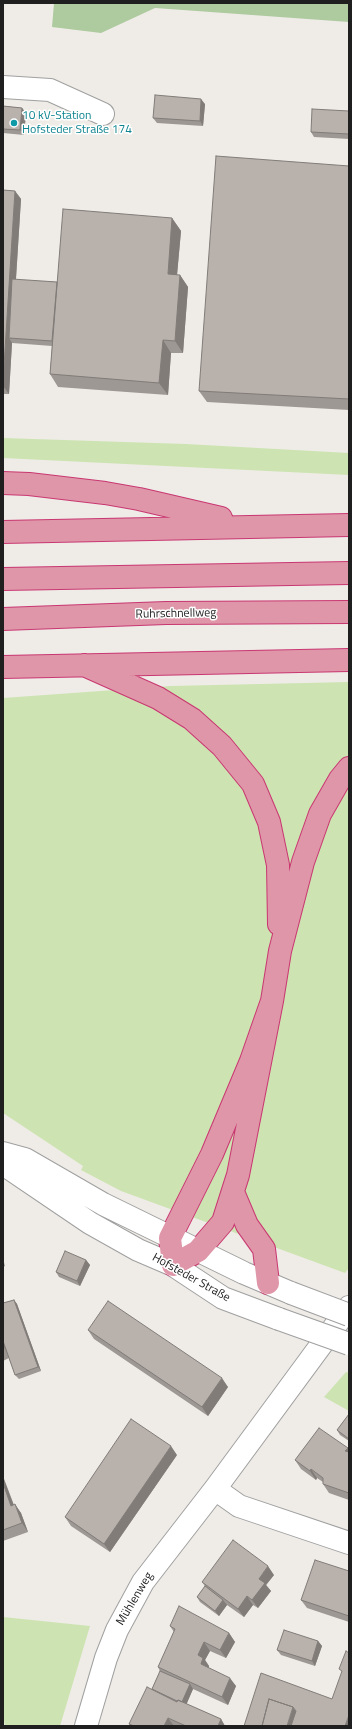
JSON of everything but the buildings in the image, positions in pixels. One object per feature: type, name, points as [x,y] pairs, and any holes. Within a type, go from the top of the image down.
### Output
[{"type":"highway","points":[[3,483],[29,484],[105,493],[139,499],[225,519],[279,526]]},
{"type":"highway","points":[[3,532],[349,525]]},
{"type":"highway","points":[[3,579],[349,573]]},
{"type":"highway","name":"Ruhrschnellweg","points":[[3,619],[166,614],[349,612]]},
{"type":"highway","points":[[3,667],[349,660]]},
{"type":"highway","points":[[84,665],[158,698],[192,719],[222,746],[253,784],[268,822],[278,865],[280,951]]},
{"type":"highway","points":[[272,1001],[251,1061],[212,1154],[170,1238],[173,1265],[198,1251],[223,1222],[238,1175],[272,1001],[280,951],[303,862],[320,814],[340,779],[349,768]]},
{"type":"highway","points":[[233,1192],[247,1225],[264,1249],[268,1283]]},
{"type":"street","points":[[3,87],[50,90],[103,114]]},
{"type":"street","name":"Hofsteder Straße","points":[[3,1153],[25,1159],[103,1204],[170,1238],[291,1293],[349,1315]]},
{"type":"street","name":"Hofsteder Straße","points":[[3,1164],[90,1223],[138,1250],[173,1265],[223,1298],[349,1344]]},
{"type":"street","name":"Mühlenweg","points":[[86,1726],[106,1658],[117,1630],[143,1582],[215,1489],[349,1307]]},
{"type":"street","points":[[215,1489],[239,1506],[349,1543]]},
{"type":"green space","points":[[54,3],[349,3],[349,22],[155,8],[101,33],[52,27]]},
{"type":"green space","points":[[3,438],[186,444],[349,453],[349,475],[3,458]]},
{"type":"green space","points":[[349,682],[349,1268],[345,1273],[121,1191],[81,1170],[83,1166],[3,1113],[3,698],[170,686]]},
{"type":"green space","points":[[346,1372],[349,1373],[349,1411],[324,1397]]},
{"type":"green space","points":[[3,1617],[90,1626],[60,1726],[5,1726],[3,1715]]},
{"type":"place","name":"10 kV-Station Hofsteder Straße 174","points":[[14,123]]}]
